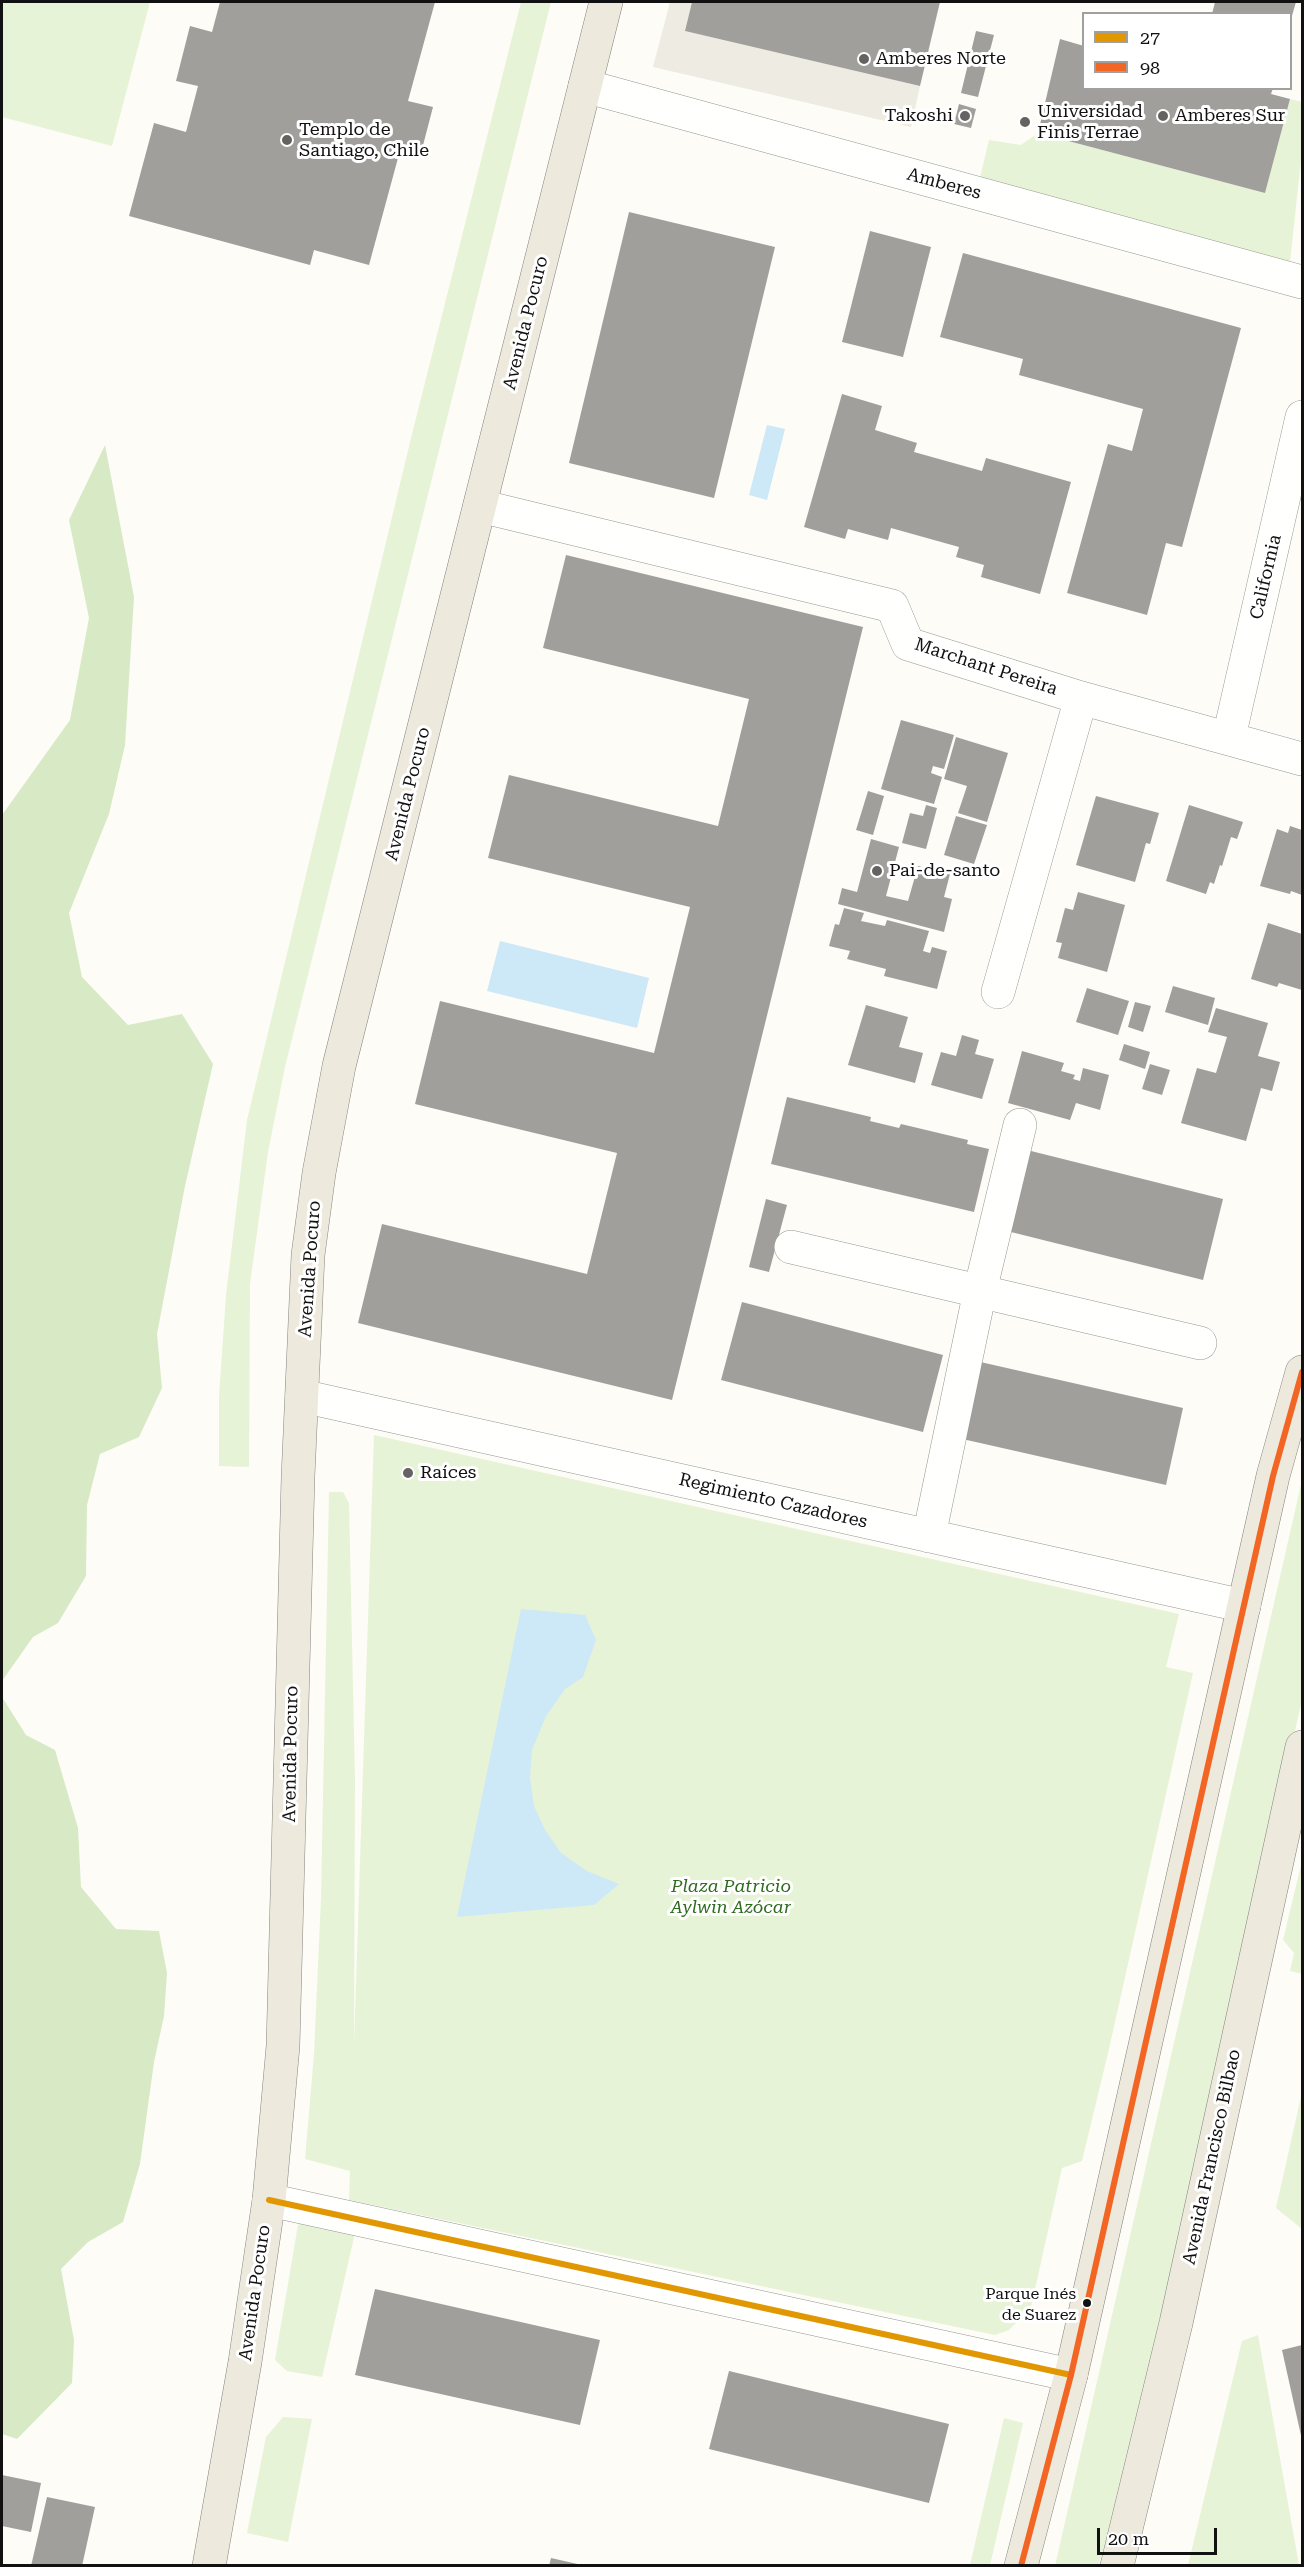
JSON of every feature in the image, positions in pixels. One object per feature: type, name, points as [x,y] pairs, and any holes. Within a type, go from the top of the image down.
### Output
[{"type":"main road","name":"Avenida Pocuro","points":[[209,2565],[245,2362],[269,2200],[283,2046],[298,1477],[308,1255],[328,1113],[606,2]]},
{"type":"main road","points":[[1021,2565],[1071,2375],[1273,1476],[1302,1372]]},
{"type":"main road","name":"Avenida Francisco Bilbao","points":[[1117,2565],[1176,2324],[1302,1747]]},
{"type":"street","name":"Amberes","points":[[585,86],[1302,282]]},
{"type":"street","name":"California","points":[[1228,737],[1302,417]]},
{"type":"street","name":"Marchant Pereira","points":[[480,506],[892,606],[908,644],[1081,698],[1302,759]]},
{"type":"street","points":[[998,992],[1081,698]]},
{"type":"street","points":[[929,1536],[980,1291],[1020,1125]]},
{"type":"street","points":[[791,1247],[1200,1343]]},
{"type":"street","name":"Regimiento Cazadores","points":[[302,1396],[1244,1606]]},
{"type":"street","points":[[269,2200],[1071,2375]]},
{"type":"green space","points":[[2,2],[150,2],[112,146],[2,117]]},
{"type":"green space","points":[[521,2],[551,2],[285,1067],[268,1152],[250,1284],[249,1467],[219,1466],[219,1396],[226,1295],[247,1120],[412,434]]},
{"type":"green space","points":[[1290,99],[1302,102],[1302,151],[1290,262],[979,182],[989,140],[1021,145],[1038,133],[1265,193]]},
{"type":"green space","points":[[105,445],[134,597],[125,745],[109,814],[69,913],[82,977],[128,1025],[182,1014],[213,1064],[185,1186],[157,1334],[162,1388],[139,1437],[100,1454],[87,1505],[86,1576],[58,1623],[33,1637],[2,1681],[2,815],[70,720],[89,618],[69,520]]},
{"type":"green space","name":"Plaza Patricio Aylwin Azócar","points":[[374,1435],[1179,1614],[1166,1667],[1193,1673],[1109,2049],[1082,2161],[1062,2168],[1031,2307],[1009,2330],[995,2335],[349,2200],[350,2171],[305,2159],[314,2054],[321,1898],[329,1492],[343,1492],[349,1503],[355,1780],[354,2046]]},
{"type":"green space","points":[[1302,1480],[1302,1700],[1139,2417],[1099,2565],[1055,2566]]},
{"type":"green space","points":[[2,1697],[26,1735],[55,1750],[78,1828],[81,1887],[116,1929],[159,1931],[167,1973],[164,2016],[154,2062],[140,2164],[123,2222],[88,2242],[61,2269],[74,2340],[72,2383],[17,2439],[2,2434]]},
{"type":"green space","points":[[1302,1861],[1302,1974],[1290,1971],[1294,1953],[1283,1940]]},
{"type":"green space","points":[[1302,2092],[1302,2229],[1276,2208]]},
{"type":"green space","points":[[307,2218],[355,2233],[322,2377],[287,2371],[275,2360],[298,2225]]},
{"type":"green space","points":[[1258,2335],[1299,2565],[1188,2565],[1242,2341]]},
{"type":"green space","points":[[283,2417],[312,2419],[288,2542],[247,2533],[266,2437]]},
{"type":"green space","points":[[1004,2418],[1023,2423],[990,2565],[970,2565]]},
{"type":"shaded area","points":[[670,2],[692,2],[685,31],[920,86],[911,127],[653,67]]},
{"type":"water","points":[[767,425],[785,429],[767,500],[749,495]]},
{"type":"water","points":[[500,941],[649,978],[637,1028],[487,991]]},
{"type":"water","points":[[521,1609],[585,1615],[596,1640],[583,1677],[565,1689],[546,1716],[532,1750],[530,1778],[534,1806],[545,1830],[561,1853],[587,1871],[619,1884],[594,1905],[457,1917]]},
{"type":"building","name":"Templo de Santiago, Chile","points":[[220,2],[435,2],[408,101],[433,107],[421,153],[401,147],[369,265],[314,250],[310,265],[129,216],[154,123],[186,132],[198,86],[176,81],[190,26],[212,32]]},
{"type":"building","name":"Amberes Norte","points":[[692,2],[940,2],[920,86],[685,31]]},
{"type":"building","points":[[1215,2],[1296,2],[1292,16],[1292,12],[1212,12]]},
{"type":"building","points":[[976,31],[994,35],[978,97],[961,93]]},
{"type":"building","name":"Amberes Sur","points":[[1060,39],[1082,45],[1082,90],[1272,90],[1271,94],[1290,99],[1265,193],[1038,133]]},
{"type":"building","name":"Takoshi","points":[[959,104],[976,109],[971,128],[954,124]]},
{"type":"building","points":[[629,212],[775,247],[714,498],[569,463]]},
{"type":"building","points":[[870,231],[931,247],[903,357],[842,342]]},
{"type":"building","points":[[963,253],[1241,328],[1182,547],[1166,543],[1147,615],[1067,593],[1108,444],[1132,451],[1143,409],[1019,375],[1023,359],[940,337]]},
{"type":"building","points":[[842,394],[882,406],[875,430],[917,443],[914,452],[982,471],[986,458],[1071,482],[1040,594],[981,577],[984,565],[956,557],[959,547],[891,528],[888,540],[848,529],[845,539],[804,527]]},
{"type":"building","points":[[566,555],[863,627],[672,1400],[358,1323],[382,1224],[587,1274],[617,1153],[415,1104],[440,1001],[654,1053],[690,907],[488,858],[509,775],[718,826],[749,699],[543,648]]},
{"type":"building","points":[[901,720],[954,735],[944,769],[933,766],[931,773],[942,777],[934,804],[881,789]]},
{"type":"building","points":[[956,737],[1008,753],[987,822],[958,813],[967,786],[944,779]]},
{"type":"building","points":[[868,791],[884,796],[873,835],[856,830]]},
{"type":"building","points":[[1096,796],[1159,813],[1150,844],[1146,843],[1135,882],[1076,865]]},
{"type":"building","points":[[926,805],[937,808],[926,849],[902,843],[910,813],[923,816]]},
{"type":"building","points":[[1189,805],[1243,822],[1237,839],[1231,837],[1222,866],[1220,865],[1214,884],[1210,882],[1206,894],[1166,881]]},
{"type":"building","points":[[956,816],[987,825],[974,864],[944,855]]},
{"type":"building","points":[[1290,826],[1302,830],[1302,895],[1260,886],[1277,829],[1288,833]]},
{"type":"building","points":[[871,839],[899,847],[886,896],[908,901],[918,866],[950,874],[944,897],[952,899],[944,932],[838,904],[842,888],[857,892]]},
{"type":"building","points":[[1078,892],[1125,905],[1107,972],[1058,958],[1062,943],[1056,942],[1065,908],[1073,910]]},
{"type":"building","points":[[844,908],[864,913],[861,921],[885,926],[887,920],[929,931],[923,951],[930,953],[932,947],[947,951],[937,989],[884,976],[886,969],[847,959],[850,951],[829,946],[835,924],[839,925]]},
{"type":"building","points":[[1268,923],[1302,934],[1302,990],[1279,983],[1277,987],[1251,979]]},
{"type":"building","points":[[1173,986],[1215,998],[1208,1025],[1165,1012]]},
{"type":"building","points":[[1087,988],[1129,1001],[1118,1035],[1076,1022]]},
{"type":"building","points":[[1135,1002],[1151,1006],[1143,1032],[1128,1027]]},
{"type":"building","points":[[866,1005],[908,1017],[899,1047],[923,1053],[915,1083],[848,1065]]},
{"type":"building","points":[[1216,1008],[1268,1023],[1258,1056],[1280,1062],[1272,1091],[1261,1088],[1246,1141],[1181,1123],[1197,1068],[1216,1073],[1227,1037],[1208,1032]]},
{"type":"building","points":[[962,1035],[979,1040],[975,1054],[994,1059],[982,1099],[931,1085],[941,1052],[956,1056]]},
{"type":"building","points":[[1124,1044],[1150,1052],[1145,1069],[1119,1060]]},
{"type":"building","points":[[1022,1051],[1064,1063],[1061,1071],[1075,1075],[1073,1079],[1080,1081],[1083,1068],[1109,1075],[1100,1110],[1076,1103],[1070,1120],[1008,1103]]},
{"type":"building","points":[[1150,1064],[1170,1070],[1162,1095],[1142,1089]]},
{"type":"building","points":[[787,1097],[871,1117],[870,1121],[899,1128],[901,1124],[968,1140],[967,1144],[989,1149],[974,1212],[771,1164]]},
{"type":"building","points":[[1019,1148],[1223,1199],[1203,1280],[999,1229]]},
{"type":"building","points":[[766,1199],[787,1205],[769,1272],[749,1267]]},
{"type":"building","points":[[742,1302],[943,1355],[923,1432],[721,1380]]},
{"type":"building","points":[[976,1361],[1183,1408],[1166,1485],[958,1438]]},
{"type":"building","points":[[375,2289],[600,2340],[580,2425],[355,2375]]},
{"type":"building","points":[[1302,2345],[1302,2440],[1282,2350]]},
{"type":"building","points":[[729,2371],[949,2424],[929,2503],[709,2449]]},
{"type":"building","points":[[2,2475],[41,2483],[31,2532],[2,2526]]},
{"type":"building","points":[[47,2497],[95,2507],[82,2566],[31,2566]]},
{"type":"building","points":[[551,2558],[582,2565],[582,2566],[549,2566]]},
{"type":"transit line","name":"98","points":[[1021,2566],[1071,2375],[1273,1476],[1302,1372]]},
{"type":"transit line","name":"27","points":[[269,2200],[1071,2375]]},
{"type":"place","name":"Amberes Norte","points":[[864,59]]},
{"type":"place","name":"Takoshi","points":[[965,116]]},
{"type":"place","name":"Amberes Sur","points":[[1163,116]]},
{"type":"place","name":"Universidad Finis Terrae","points":[[1025,122]]},
{"type":"place","name":"Templo de Santiago, Chile","points":[[287,140]]},
{"type":"place","name":"Pai-de-santo","points":[[877,871]]},
{"type":"place","name":"Raíces","points":[[408,1473]]},
{"type":"place","name":"Parque Inés de Suarez","points":[[1087,2303]]}]
